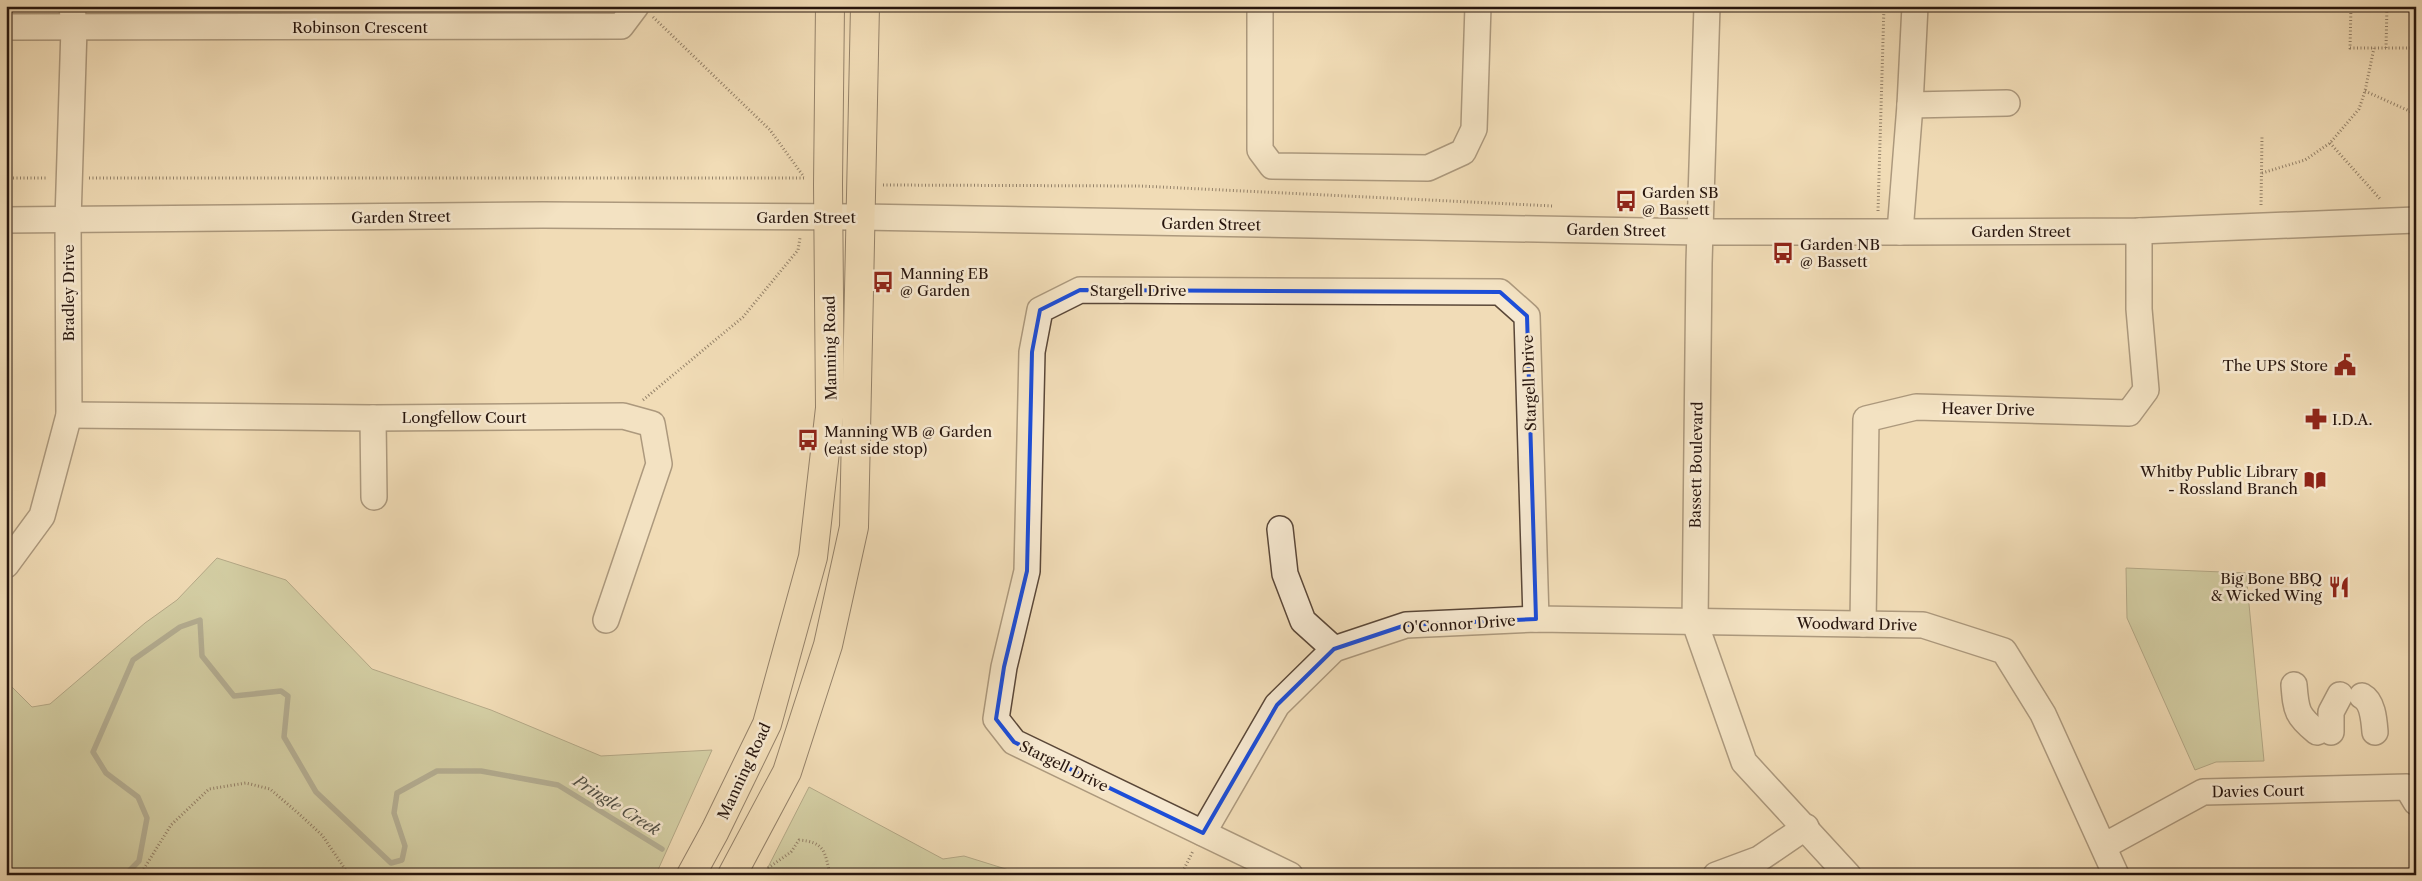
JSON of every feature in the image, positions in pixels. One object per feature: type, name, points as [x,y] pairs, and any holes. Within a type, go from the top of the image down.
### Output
[{"type":"main road","name":"Manning Road","points":[[691,875],[715,831],[767,724],[813,557],[830,408],[828,184],[830,6]]},
{"type":"main road","name":"Manning Road","points":[[732,875],[787,772],[828,645],[854,527],[866,6]]},
{"type":"street","name":"Robinson Crescent","points":[[73,17],[621,26],[636,6]]},
{"type":"street","points":[[1260,6],[1260,150],[1272,166],[1428,168],[1463,152],[1474,129],[1478,6]]},
{"type":"street","name":"Bassett Boulevard","points":[[1707,6],[1700,232],[1695,623],[1744,762],[1806,827],[1848,875]]},
{"type":"street","points":[[1888,231],[1910,105],[1915,6]]},
{"type":"street","points":[[6,27],[73,17]]},
{"type":"street","name":"Bradley Drive","points":[[6,565],[42,516],[69,415],[68,220],[73,17]]},
{"type":"street","points":[[1910,105],[2007,103]]},
{"type":"street","name":"Garden Street","points":[[6,220],[543,215],[861,217],[1700,232],[2139,231],[2416,220]]},
{"type":"street","name":"Heaver Drive","points":[[1863,624],[1866,418],[1916,407],[2129,413],[2146,390],[2139,309],[2139,231]]},
{"type":"street","name":"Stargell Drive","points":[[1290,875],[1014,742],[996,719],[1004,667],[1027,571],[1032,352],[1040,310],[1080,290],[1500,292],[1527,316],[1536,619]]},
{"type":"street","name":"Longfellow Court","points":[[69,415],[373,418],[623,416],[652,424],[659,464],[606,620]]},
{"type":"street","points":[[373,418],[374,497]]},
{"type":"street","points":[[1280,529],[1285,574],[1303,621],[1334,649]]},
{"type":"street","name":"O'Connor Drive","points":[[1202,832],[1277,705],[1334,649],[1406,625],[1536,619],[1695,623]]},
{"type":"street","name":"Woodward Drive","points":[[1695,623],[1923,625],[2004,651],[2043,714],[2116,875]]},
{"type":"street","points":[[2294,685],[2296,710],[2303,721],[2324,732],[2331,712],[2351,695],[2367,698],[2372,712],[2375,732]]},
{"type":"street","name":"Davies Court","points":[[2104,846],[2203,792],[2407,787],[2416,802]]},
{"type":"street","points":[[1716,875],[1759,859],[1806,827]]},
{"type":"path","points":[[1884,6],[1888,231]]},
{"type":"path","points":[[2351,6],[2350,48],[2416,48]]},
{"type":"path","points":[[2386,48],[2387,6]]},
{"type":"path","points":[[2262,173],[2305,160],[2330,143],[2358,109],[2366,91],[2374,48]]},
{"type":"path","points":[[2366,91],[2416,114]]},
{"type":"path","points":[[2261,211],[2262,136]]},
{"type":"path","points":[[2330,143],[2386,205]]},
{"type":"path","points":[[6,178],[804,178],[828,184]]},
{"type":"path","points":[[861,184],[1140,186],[1561,206]]},
{"type":"path","points":[[140,875],[171,825],[209,789],[246,783],[270,790],[298,813],[322,835],[349,875]]},
{"type":"path","points":[[768,868],[791,852],[799,840],[815,841],[825,851],[830,875]]},
{"type":"highlighted area","points":[[1080,290],[1500,292],[1527,316],[1536,619],[1406,625],[1334,649],[1277,705],[1203,833],[1014,742],[996,719],[1004,667],[1027,571],[1032,352],[1040,310]]},
{"type":"green space","points":[[217,558],[286,580],[372,669],[491,710],[601,756],[712,750],[655,875],[6,875],[6,681],[32,707],[50,704],[145,623],[177,600]]},
{"type":"green space","points":[[2126,568],[2246,573],[2264,761],[2216,762],[2195,770],[2127,618]]},
{"type":"green space","points":[[809,787],[943,859],[964,856],[1025,875],[764,875]]},
{"type":"waterway","name":"Pringle Creek","points":[[125,875],[139,861],[147,818],[138,797],[106,773],[93,752],[133,660],[180,627],[200,620],[202,656],[234,696],[281,691],[288,696],[284,737],[316,792],[391,863],[402,860],[405,846],[394,813],[397,793],[437,771],[481,771],[558,785],[662,849]]},
{"type":"place","name":"Garden SB @ Bassett","points":[[1626,201]]},
{"type":"place","name":"Garden NB @ Bassett","points":[[1783,253]]},
{"type":"place","name":"Manning EB @ Garden","points":[[883,282]]},
{"type":"place","name":"The UPS Store","points":[[2345,365]]},
{"type":"place","name":"I.D.A.","points":[[2316,419]]},
{"type":"place","name":"Manning WB @ Garden (east side stop)","points":[[808,440]]},
{"type":"place","name":"Whitby Public Library - Rossland Branch","points":[[2315,480]]},
{"type":"place","name":"Big Bone BBQ & Wicked Wing","points":[[2339,587]]}]
